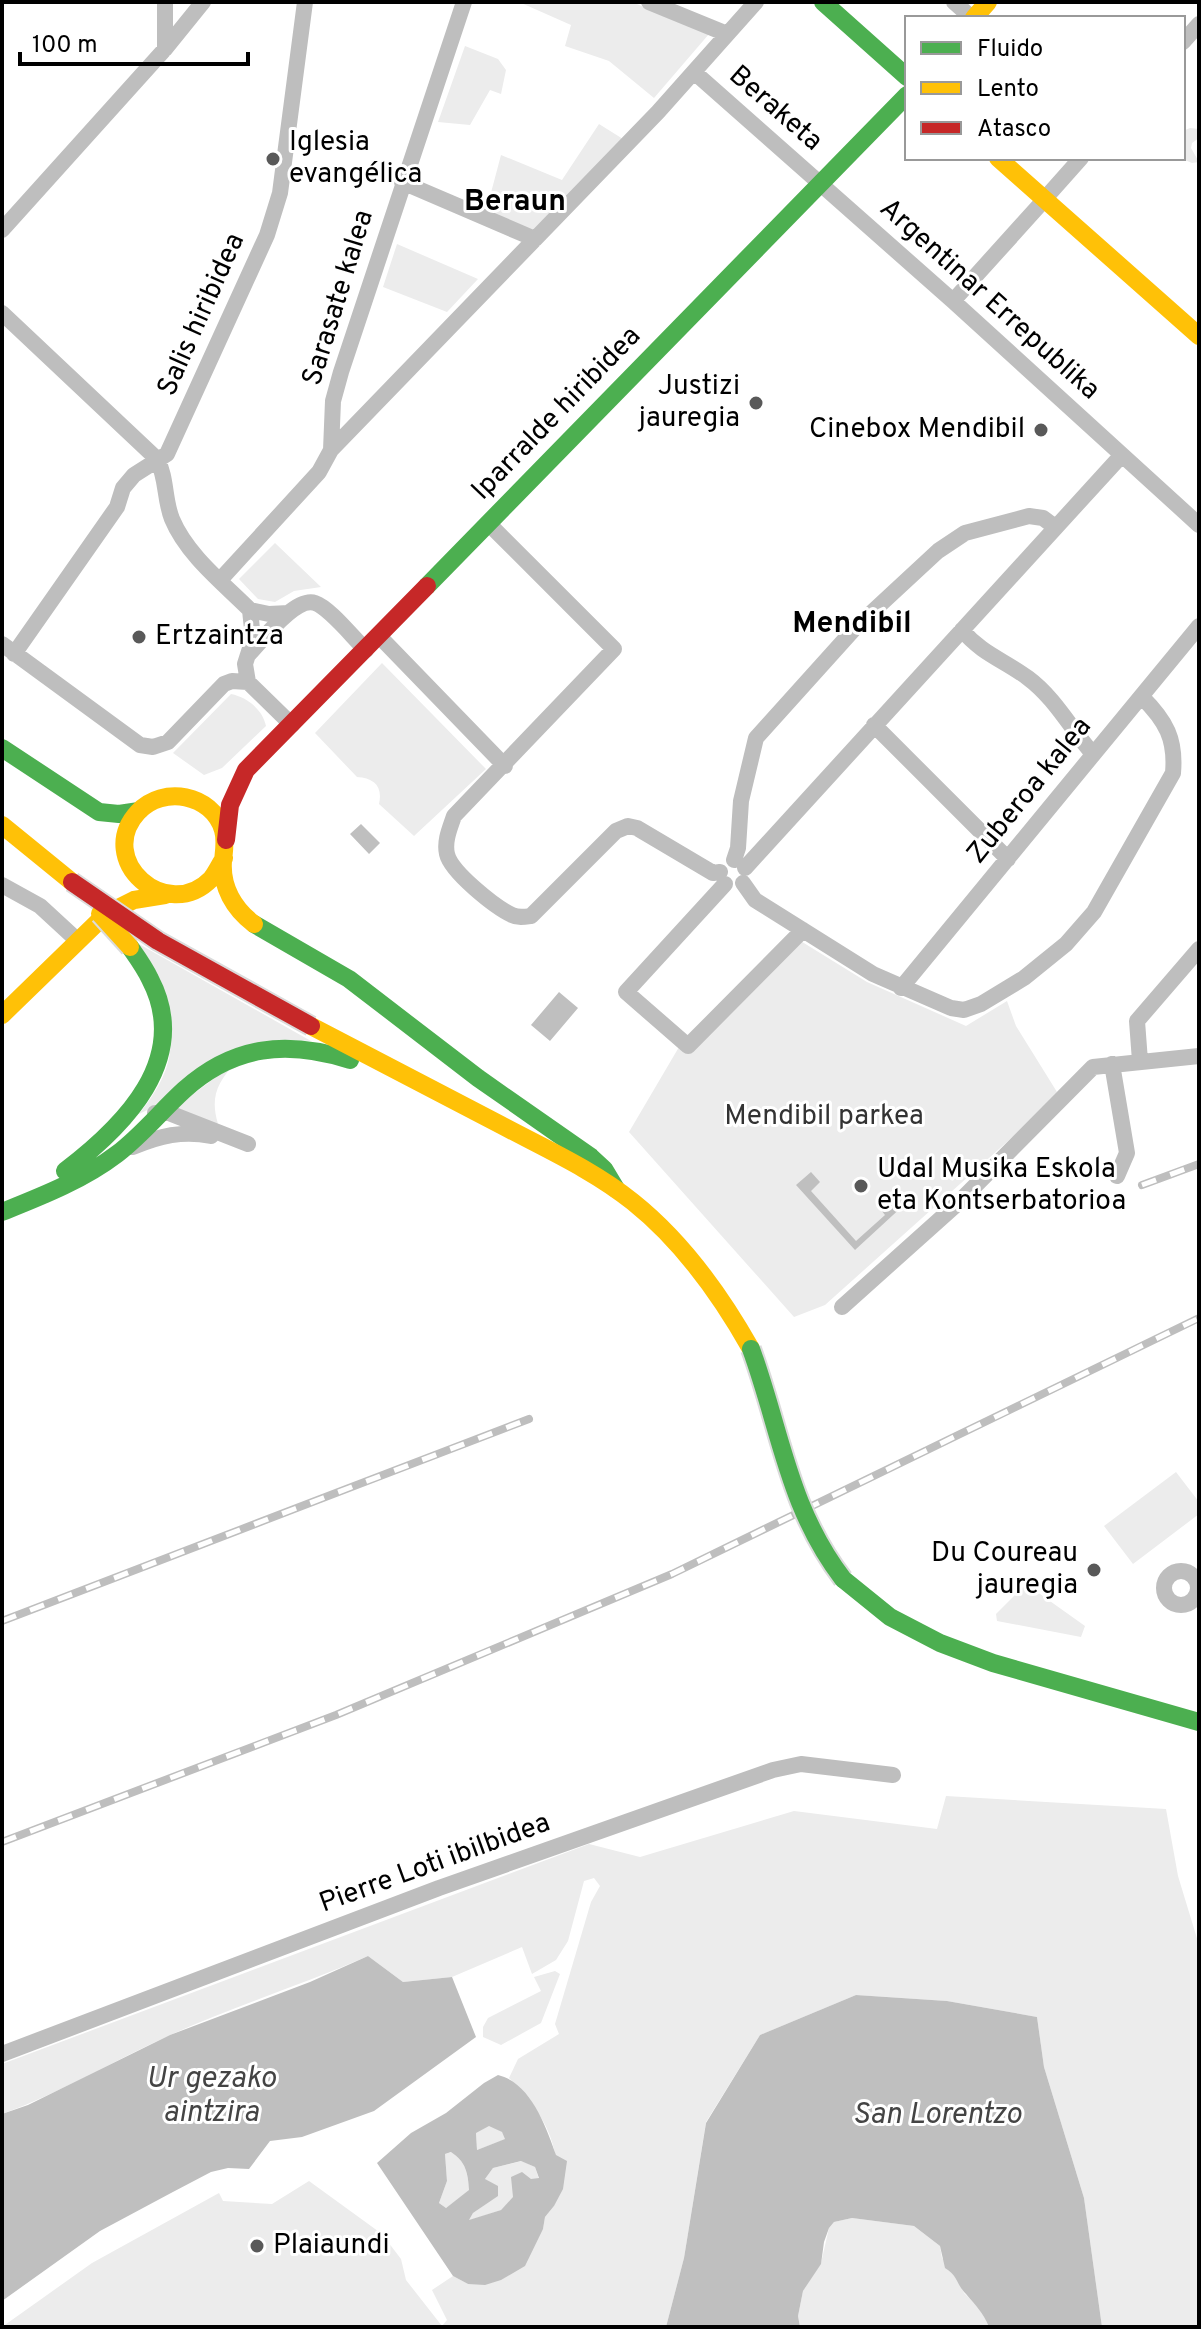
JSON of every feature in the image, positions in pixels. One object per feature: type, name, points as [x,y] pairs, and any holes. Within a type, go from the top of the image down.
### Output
[{"type":"main road","points":[[823,2],[905,75]]},
{"type":"main road","points":[[839,6],[905,66]]},
{"type":"main road","name":"Iparralde hiribidea","points":[[188,797],[219,787],[246,770],[905,97]]},
{"type":"main road","points":[[1001,160],[1199,327]]},
{"type":"main road","points":[[1011,160],[1199,336]]},
{"type":"main road","points":[[2,748],[99,812],[119,814],[139,811],[162,797],[188,797],[200,802],[218,819],[225,850],[224,878],[231,898],[250,921],[365,988],[466,1069],[600,1165],[616,1189]]},
{"type":"main road","name":"Iparralde hiribidea","points":[[225,850],[230,805],[246,770]]},
{"type":"main road","points":[[106,914],[120,886],[127,833],[139,811]]},
{"type":"main road","points":[[2,825],[72,882],[158,941],[311,1026],[571,1162],[616,1189],[651,1218],[691,1260],[722,1300],[751,1349],[801,1514],[820,1551],[843,1579],[885,1616],[941,1645],[1005,1667],[1199,1722]]},
{"type":"main road","points":[[2,1015],[106,914],[134,900],[178,895],[202,888],[219,870],[225,850]]},
{"type":"main road","points":[[126,851],[134,874],[143,883],[165,895]]},
{"type":"main road","points":[[41,1194],[52,1180],[105,1140],[147,1091],[158,1065],[164,1024],[159,994],[143,963],[72,882]]},
{"type":"main road","points":[[2,1212],[83,1176],[120,1152],[203,1074],[236,1056],[256,1049],[299,1046],[355,1062],[375,1060]]},
{"type":"street","points":[[165,2],[165,49]]},
{"type":"street","points":[[2,230],[165,49],[203,2]]},
{"type":"street","name":"Salis hiribidea","points":[[8,649],[117,507],[123,488],[134,475],[167,454],[259,254],[277,206],[305,2]]},
{"type":"street","name":"Sarasate kalea","points":[[331,450],[333,401],[341,372],[464,2]]},
{"type":"street","points":[[649,2],[727,34]]},
{"type":"street","points":[[220,580],[319,472],[331,450],[694,72],[756,2]]},
{"type":"street","points":[[954,2],[971,16]]},
{"type":"street","points":[[1185,40],[1199,24]]},
{"type":"street","name":"Beraketa","points":[[694,72],[821,184]]},
{"type":"street","points":[[953,301],[1079,160]]},
{"type":"street","points":[[402,182],[535,239]]},
{"type":"street","name":"Argentinar Errepublika","points":[[821,184],[1199,525]]},
{"type":"street","points":[[2,313],[157,459],[164,473],[165,495],[172,519],[184,542],[220,580],[250,610],[269,614],[289,613]]},
{"type":"street","points":[[803,930],[688,1046],[626,992],[1121,456]]},
{"type":"street","points":[[733,873],[741,801],[756,738],[856,627],[938,551],[965,533],[1029,516],[1043,518],[1055,527]]},
{"type":"street","points":[[489,524],[614,649],[454,816],[447,835],[447,855],[459,873],[515,917],[531,916],[616,831],[628,826],[637,828],[713,873],[733,873]]},
{"type":"street","points":[[248,655],[289,613],[305,602],[316,603],[372,643],[505,766]]},
{"type":"street","points":[[250,610],[253,639],[245,664],[248,682],[292,725]]},
{"type":"street","name":"Zuberoa kalea","points":[[901,988],[1199,626]]},
{"type":"street","points":[[962,630],[985,653],[1028,677],[1043,691],[1093,754]]},
{"type":"street","points":[[8,649],[122,734],[140,745],[153,747],[168,742],[224,684],[248,682]]},
{"type":"street","points":[[733,873],[755,900],[873,974],[951,1008],[972,1008],[1024,978],[1066,944],[1094,912],[1173,773],[1175,751],[1169,732],[1142,697]]},
{"type":"street","points":[[874,725],[1008,859]]},
{"type":"street","points":[[2,885],[40,906],[78,941]]},
{"type":"street","points":[[1140,1061],[1137,1021],[1199,949]]},
{"type":"street","points":[[842,1307],[957,1204],[1093,1067],[1199,1056]]},
{"type":"street","points":[[1112,1064],[1127,1153],[1117,1176]]},
{"type":"street","points":[[41,1194],[88,1163],[145,1115],[162,1113],[248,1144],[194,1133],[166,1135],[120,1152]]},
{"type":"street","name":"Pierre Loti ibilbidea","points":[[2,2054],[439,1888],[773,1770],[801,1764],[893,1775]]},
{"type":"green space","points":[[519,2],[632,2],[709,34],[654,98],[609,61],[565,46],[571,25]]},
{"type":"green space","points":[[465,46],[498,59],[506,70],[501,94],[490,90],[470,125],[438,122]]},
{"type":"green space","points":[[599,124],[623,139],[535,232],[496,215],[488,204],[501,155],[562,180]]},
{"type":"green space","points":[[1199,129],[1199,138],[1191,148],[1199,162],[1185,160],[1185,130]]},
{"type":"green space","points":[[397,244],[478,279],[447,312],[383,287]]},
{"type":"green space","points":[[275,543],[321,587],[294,591],[275,602],[258,599],[239,579]]},
{"type":"green space","points":[[382,663],[486,769],[414,836],[379,804],[380,792],[376,784],[357,777],[315,733]]},
{"type":"green space","points":[[231,694],[253,705],[266,726],[222,768],[204,775],[173,753]]},
{"type":"green space","name":"Mendibil parkea","points":[[799,940],[867,982],[966,1026],[1007,1001],[1016,1026],[1057,1092],[1018,1132],[825,1305],[794,1317],[629,1132],[679,1047]]},
{"type":"green space","points":[[139,944],[311,1041],[292,1040],[139,1114],[166,1069],[170,1030]]},
{"type":"green space","points":[[236,1062],[217,1091],[215,1106],[218,1124],[172,1110]]},
{"type":"green space","points":[[1176,1472],[1199,1502],[1199,1514],[1133,1564],[1104,1526]]},
{"type":"green space","points":[[1026,1584],[1085,1626],[1081,1637],[997,1621],[996,1614]]},
{"type":"green space","points":[[946,1796],[1166,1809],[1178,1876],[1199,1945],[1199,2327],[1102,2327],[1084,2198],[1044,2067],[1037,2017],[947,2001],[856,1995],[760,2035],[706,2122],[684,2258],[666,2327],[2,2327],[92,2263],[219,2193],[223,2201],[272,2204],[309,2181],[382,2234],[401,2259],[406,2280],[442,2326],[447,2320],[432,2290],[453,2276],[468,2284],[543,2229],[545,2217],[554,2206],[556,2167],[549,2132],[538,2113],[509,2078],[518,2059],[559,2034],[555,2024],[591,1902],[600,1886],[594,1878],[584,1881],[568,1941],[556,1960],[532,1974],[522,1947],[452,1977],[403,1982],[368,1956],[193,2025],[2,2114],[2,2064],[589,1844],[640,1857],[794,1811],[937,1829]]},
{"type":"green space","points":[[555,1971],[560,1974],[541,2023],[501,2045],[483,2037],[483,2027],[488,2018],[541,1991],[534,1977]]},
{"type":"green space","points":[[489,2125],[502,2132],[506,2139],[477,2150],[476,2132]]},
{"type":"green space","points":[[452,2152],[465,2169],[469,2191],[446,2208],[439,2203],[447,2181],[445,2154]]},
{"type":"green space","points":[[522,2161],[535,2167],[539,2179],[531,2179],[501,2210],[468,2221],[473,2213],[497,2196],[485,2179],[493,2168]]},
{"type":"green space","points":[[852,2218],[914,2226],[940,2246],[942,2258],[956,2275],[964,2293],[982,2310],[989,2327],[800,2327],[798,2316],[803,2291],[821,2263],[829,2228],[834,2222]]},
{"type":"water","points":[[361,824],[380,843],[369,854],[350,834]]},
{"type":"water","points":[[559,992],[578,1008],[550,1041],[531,1025]]},
{"type":"water","points":[[811,1172],[820,1182],[811,1191],[856,1241],[885,1215],[881,1210],[897,1196],[905,1204],[855,1250],[796,1185]]},
{"type":"water","name":"Ur gezako aintzira","points":[[368,1956],[403,1982],[452,1977],[476,2037],[374,2111],[302,2137],[270,2141],[249,2169],[228,2168],[211,2172],[171,2193],[100,2231],[2,2301],[2,2114],[28,2105],[170,2035],[310,1982]]},
{"type":"water","name":"San Lorentzo","points":[[856,1995],[947,2001],[1037,2017],[1044,2067],[1084,2198],[1102,2327],[989,2327],[953,2274],[945,2268],[940,2246],[914,2226],[852,2218],[834,2222],[829,2228],[821,2264],[803,2291],[798,2316],[800,2327],[666,2327],[684,2258],[706,2123],[760,2035]]},
{"type":"water","points":[[498,2075],[520,2087],[536,2108],[556,2155],[567,2161],[563,2189],[545,2217],[543,2229],[525,2266],[485,2285],[468,2284],[453,2276],[377,2163],[411,2133],[446,2113]],"holes":[[[489,2126],[502,2132],[505,2139],[477,2150],[476,2133]],[[451,2152],[463,2164],[469,2190],[446,2208],[439,2203],[447,2181],[445,2154]],[[521,2161],[535,2167],[539,2178],[531,2179],[522,2172],[511,2177],[513,2197],[501,2210],[469,2220],[473,2213],[498,2196],[498,2186],[485,2179],[493,2168]]]},
{"type":"railway","points":[[1142,1185],[1199,1164]]},
{"type":"railway","points":[[2,1842],[336,1715],[672,1574],[1199,1318]]},
{"type":"railway","points":[[2,1621],[529,1419]]},
{"type":"traffic: fast","points":[[823,2],[905,75]]},
{"type":"traffic: fast","points":[[427,586],[905,97]]},
{"type":"traffic: fast","points":[[2,748],[99,812],[119,814],[139,811]]},
{"type":"traffic: fast","points":[[254,924],[349,979],[478,1078],[591,1157],[604,1169],[616,1189]]},
{"type":"traffic: fast","points":[[65,1171],[129,1112],[157,1063],[163,1036],[161,1008],[148,975],[130,947]]},
{"type":"traffic: fast","points":[[2,1212],[62,1187],[104,1163],[135,1139],[203,1075],[242,1055],[283,1049],[305,1050],[350,1060]]},
{"type":"traffic: fast","points":[[751,1349],[798,1496],[824,1552],[843,1579]]},
{"type":"traffic: fast","points":[[843,1579],[890,1617],[940,1643],[993,1663],[1199,1722]]},
{"type":"traffic: slow","points":[[976,16],[988,2]]},
{"type":"traffic: slow","points":[[1000,160],[1199,336]]},
{"type":"traffic: slow","points":[[224,858],[222,860],[215,874],[211,879],[193,891],[175,894],[157,890],[142,880],[130,866],[125,849],[127,831],[138,812],[160,798],[186,797],[209,808],[224,834],[224,853],[223,857],[223,861],[223,871],[227,888],[240,911],[254,924]]},
{"type":"traffic: slow","points":[[2,825],[72,882]]},
{"type":"traffic: slow","points":[[2,1015],[106,914],[134,900],[165,895]]},
{"type":"traffic: slow","points":[[100,914],[130,947]]},
{"type":"traffic: slow","points":[[311,1026],[569,1160],[618,1190],[684,1252],[727,1308],[751,1349]]},
{"type":"traffic: jam","points":[[246,770],[427,586]]},
{"type":"traffic: jam","points":[[226,840],[230,805],[246,770]]},
{"type":"traffic: jam","points":[[72,882],[158,941],[311,1026]]},
{"type":"place","name":"Iglesia evangélica","points":[[273,159]]},
{"type":"place","name":"Justizi jauregia","points":[[756,403]]},
{"type":"place","name":"Cinebox Mendibil","points":[[1041,430]]},
{"type":"place","name":"Ertzaintza","points":[[139,637]]},
{"type":"place","name":"Udal Musika Eskola eta Kontserbatorioa","points":[[861,1186]]},
{"type":"place","name":"Du Coureau jauregia","points":[[1094,1570]]},
{"type":"place","name":"Plaiaundi","points":[[257,2246]]},
{"type":"district","name":"Beraun","points":[[515,202]]},
{"type":"district","name":"Mendibil","points":[[852,624]]}]
